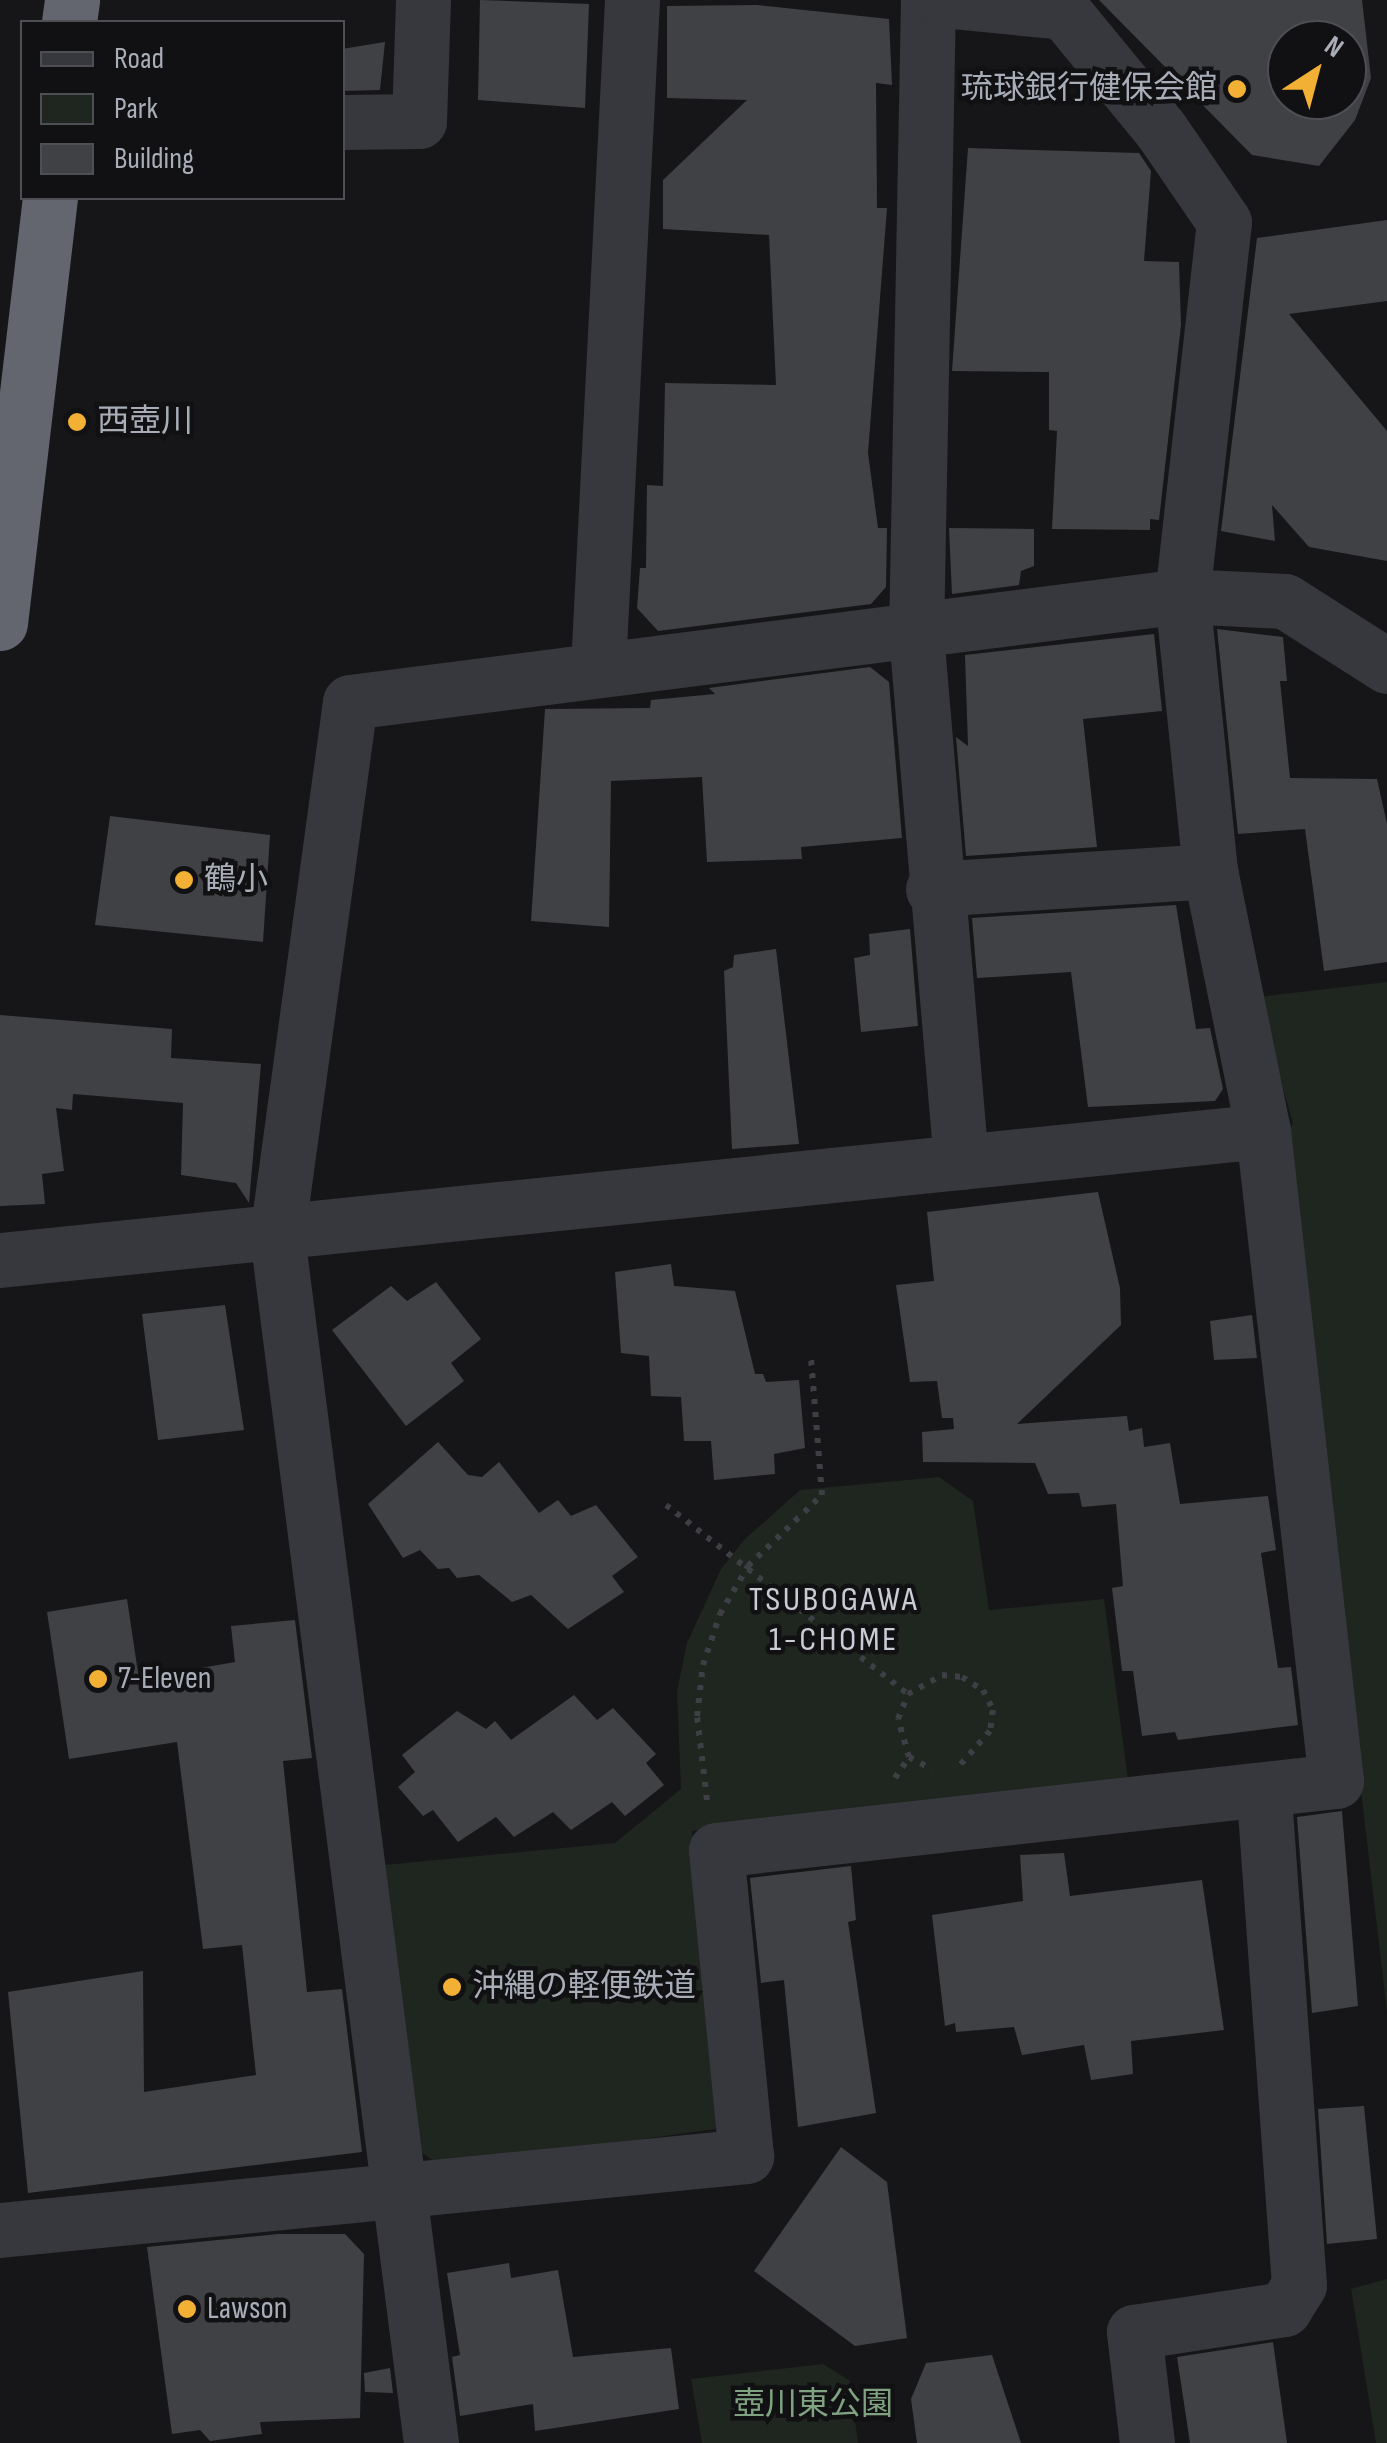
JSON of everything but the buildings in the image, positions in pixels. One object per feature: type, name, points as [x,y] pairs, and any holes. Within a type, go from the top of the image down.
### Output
[{"type":"highway","points":[[0,624],[50,200]]},
{"type":"street","points":[[345,122],[419,121],[423,0]]},
{"type":"street","points":[[598,668],[632,0]]},
{"type":"street","points":[[928,0],[916,634],[933,889],[961,1162]]},
{"type":"street","points":[[0,2230],[746,2156],[716,1850],[1336,1782],[1263,1131],[1210,871],[1182,596],[1224,222],[1161,130],[1064,12],[942,0]]},
{"type":"street","points":[[431,2443],[276,1235],[350,702],[598,668],[916,634],[1182,596],[1285,601],[1387,666]]},
{"type":"street","points":[[933,889],[1210,871]]},
{"type":"street","points":[[0,1260],[276,1235],[1263,1131]]},
{"type":"street","points":[[1148,2443],[1134,2332],[1284,2309],[1299,2285],[1264,1792]]},
{"type":"path","points":[[716,1850],[697,1716],[714,1631],[748,1566],[822,1495],[811,1358]]},
{"type":"path","points":[[666,1505],[908,1694]]},
{"type":"path","points":[[962,1677],[983,1690],[993,1710],[990,1731],[972,1759],[932,1769],[909,1757],[898,1718],[908,1694],[932,1679],[962,1677]]},
{"type":"path","points":[[854,1836],[909,1757]]},
{"type":"green space","points":[[1387,982],[1387,2012],[1285,1142],[1293,1123],[1257,997]]},
{"type":"green space","points":[[939,1477],[973,1501],[989,1610],[1104,1599],[1128,1780],[692,1831],[726,2102],[715,2129],[441,2167],[414,2146],[384,1865],[615,1843],[681,1789],[677,1691],[687,1643],[721,1569],[744,1540],[800,1490]]},
{"type":"green space","points":[[1387,2279],[1387,2443],[1376,2443],[1351,2289]]},
{"type":"green space","name":"壺川東公園","points":[[823,2364],[850,2381],[858,2443],[702,2443],[691,2379]]},
{"type":"place","name":"琉球銀行健保会館","points":[[1237,89]]},
{"type":"place","name":"西壺川","points":[[77,422]]},
{"type":"place","name":"鶴小","points":[[184,880]]},
{"type":"place","name":"7-Eleven","points":[[98,1679]]},
{"type":"place","name":"沖縄の軽便鉄道","points":[[452,1987]]},
{"type":"place","name":"Lawson","points":[[187,2309]]},
{"type":"district","name":"TSUBOGAWA 1-CHOME","points":[[834,1620]]}]
